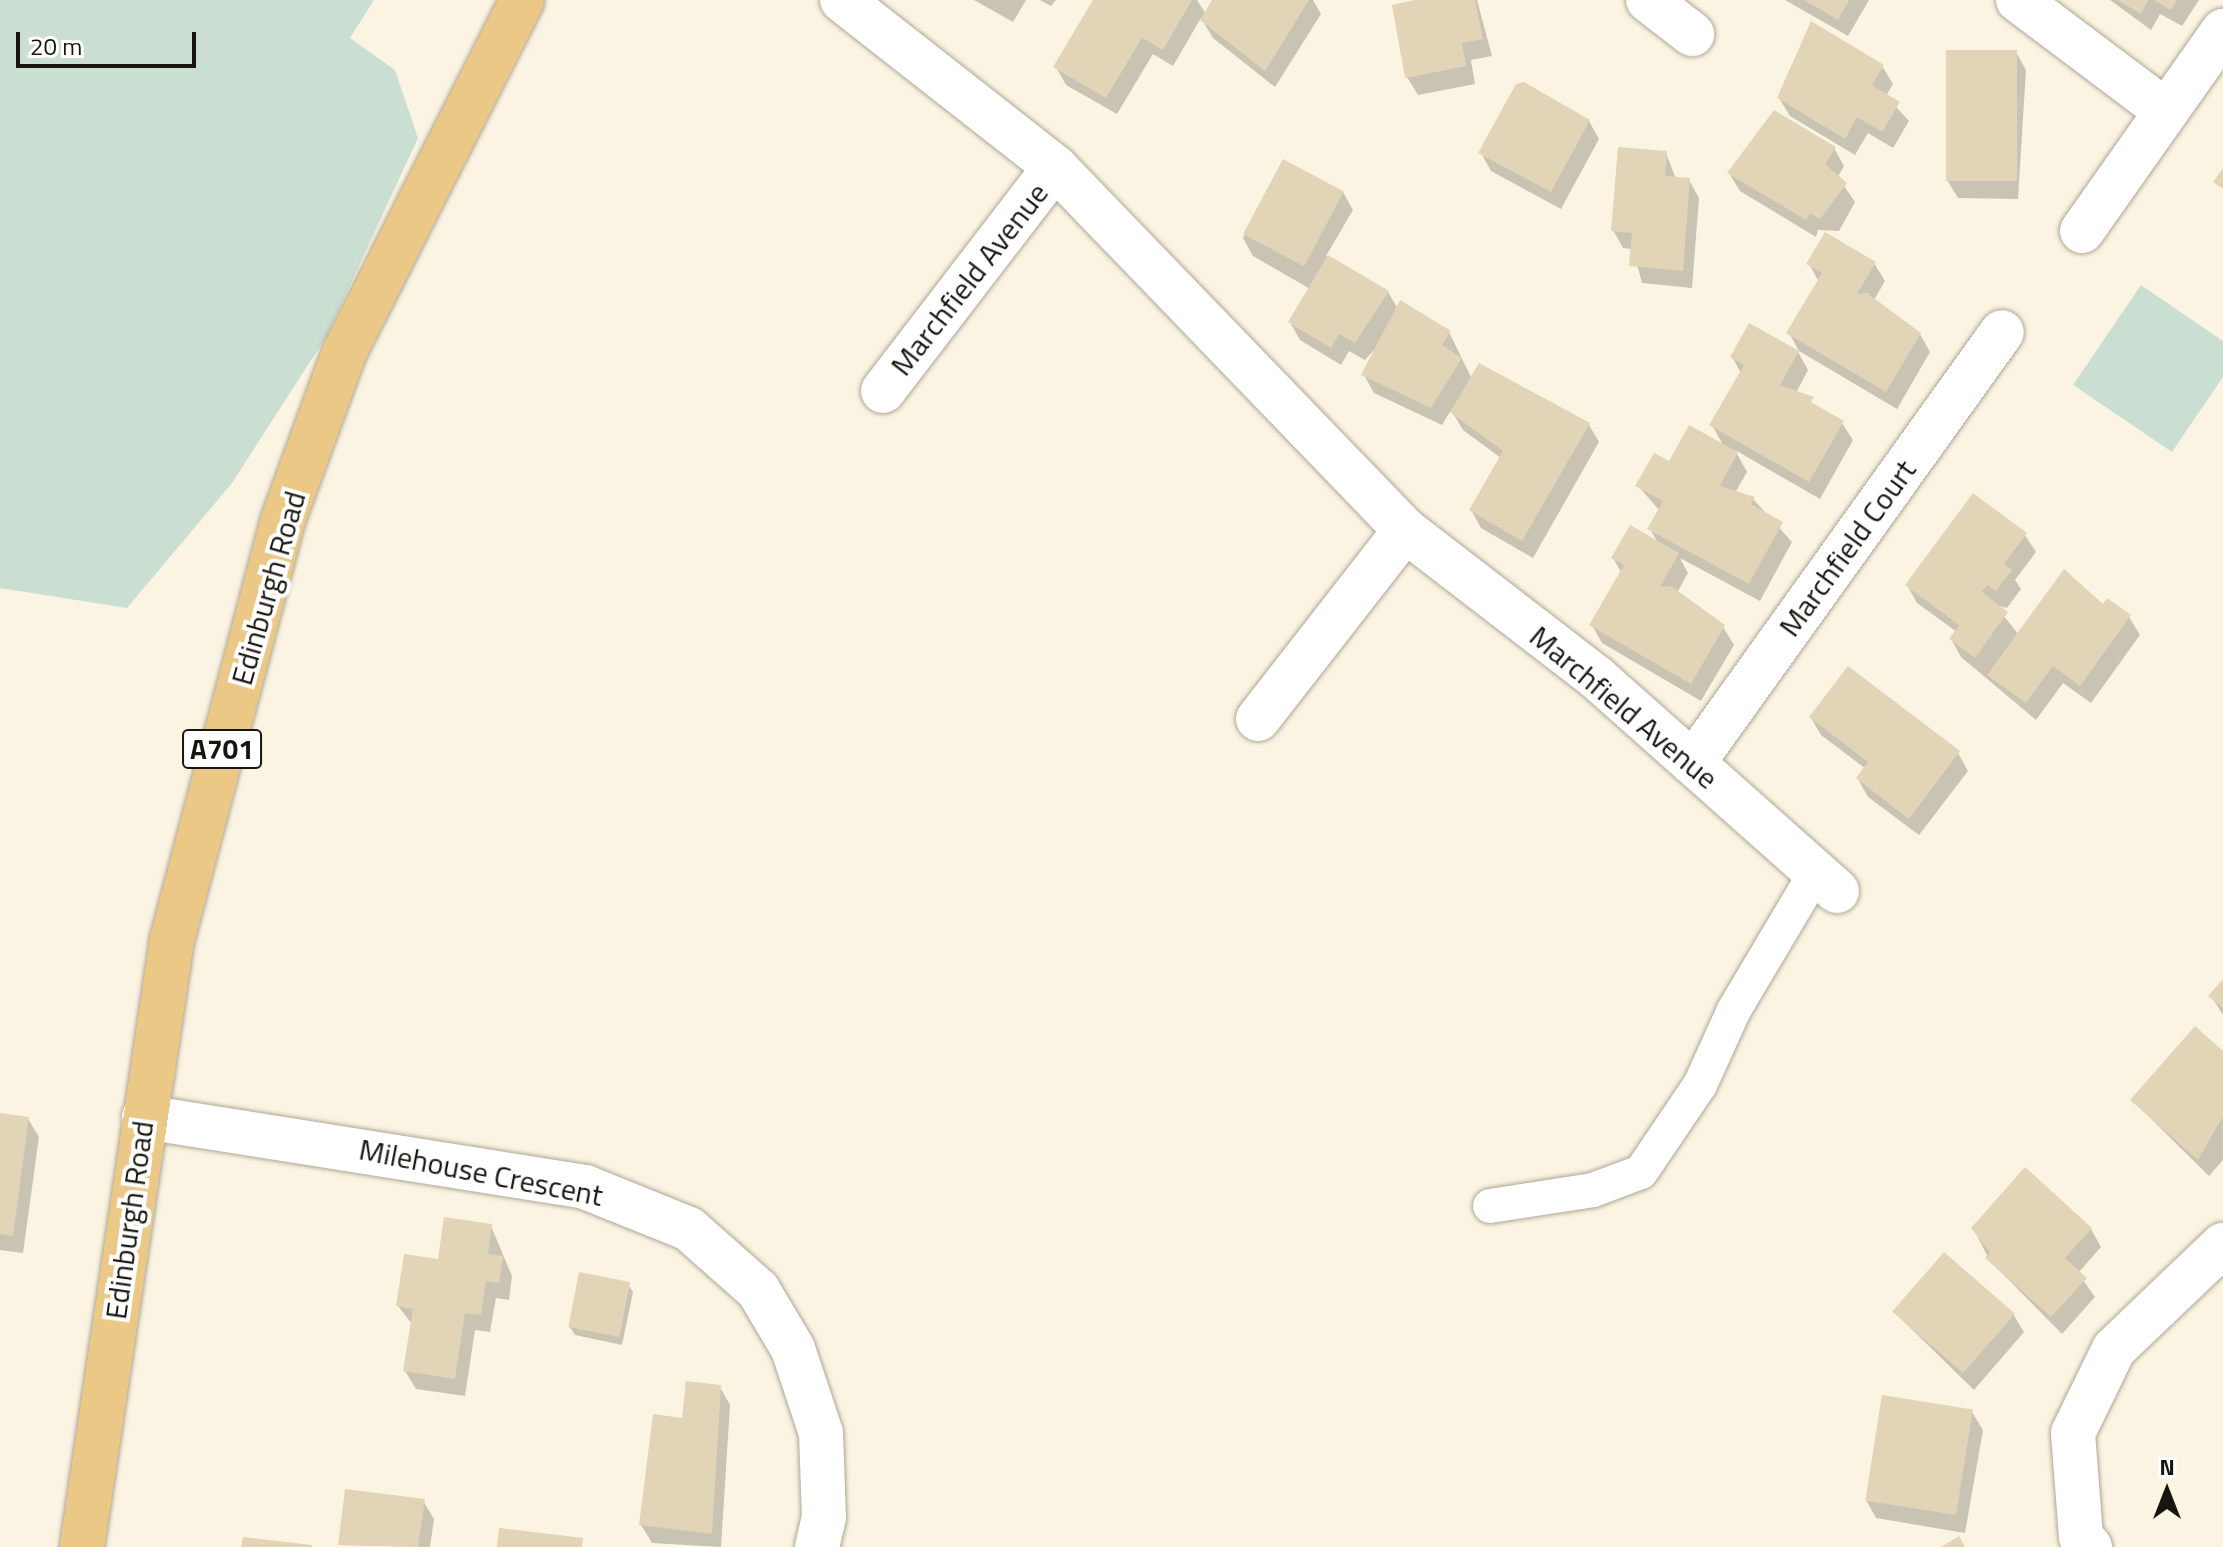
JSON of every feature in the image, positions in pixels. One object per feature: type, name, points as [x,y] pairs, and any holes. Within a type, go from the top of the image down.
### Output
[{"type":"main road","name":"Edinburgh Road","points":[[82,1547],[172,940],[283,520],[344,353],[522,0]]},
{"type":"street","name":"Marchfield Avenue","points":[[842,0],[1055,167],[1405,530],[1597,678],[1827,881]]},
{"type":"street","points":[[1648,0],[1692,34]]},
{"type":"street","points":[[2018,0],[2166,111]]},
{"type":"street","points":[[2082,231],[2223,31]]},
{"type":"street","name":"Marchfield Avenue","points":[[883,391],[1055,167]]},
{"type":"street","name":"Marchfield Court","points":[[1693,763],[2002,332]]},
{"type":"street","points":[[1258,719],[1405,530]]},
{"type":"street","name":"Milehouse Crescent","points":[[144,1117],[585,1187],[689,1229],[758,1290],[793,1349],[821,1433],[824,1517],[817,1547]]},
{"type":"street","points":[[2090,1547],[2081,1537],[2073,1433],[2114,1349],[2223,1245]]},
{"type":"lane","points":[[1490,1206],[1593,1190],[1641,1172],[1700,1085],[1734,1010],[1827,881]]},
{"type":"green space","points":[[0,0],[374,0],[350,38],[395,70],[418,138],[326,337],[232,483],[127,608],[0,588]]},
{"type":"green space","points":[[2141,285],[2223,341],[2223,377],[2172,452],[2073,385]]},
{"type":"building","points":[[1093,0],[1192,0],[1163,50],[1142,38],[1106,98],[1053,67]]},
{"type":"building","points":[[1212,0],[1309,0],[1265,71],[1200,20]]},
{"type":"building","points":[[1415,0],[1475,0],[1483,39],[1462,43],[1466,66],[1405,78],[1392,5]]},
{"type":"building","points":[[1804,0],[1849,0],[1838,20]]},
{"type":"building","points":[[2117,0],[2148,0],[2141,14]]},
{"type":"building","points":[[2154,0],[2177,0],[2171,10]]},
{"type":"building","points":[[1811,21],[1884,65],[1872,85],[1900,102],[1882,132],[1857,117],[1845,139],[1777,98]]},
{"type":"building","points":[[1946,50],[2017,50],[2017,181],[1946,181]]},
{"type":"building","points":[[1524,82],[1590,120],[1551,192],[1478,153],[1516,84]]},
{"type":"building","points":[[1774,110],[1836,147],[1825,164],[1847,183],[1820,219],[1810,213],[1806,220],[1727,173]]},
{"type":"building","points":[[1618,147],[1667,151],[1665,176],[1690,178],[1683,271],[1629,266],[1632,233],[1611,231]]},
{"type":"building","points":[[1283,159],[1344,191],[1304,266],[1243,234]]},
{"type":"building","points":[[2223,168],[2223,189],[2213,182]]},
{"type":"building","points":[[1825,232],[1876,262],[1857,294],[1867,293],[1921,333],[1886,392],[1786,333],[1822,273],[1806,264]]},
{"type":"building","points":[[1328,255],[1389,291],[1355,343],[1339,334],[1331,348],[1288,322]]},
{"type":"building","points":[[1400,300],[1451,331],[1442,345],[1462,358],[1431,408],[1361,375]]},
{"type":"building","points":[[1749,323],[1799,351],[1780,385],[1814,397],[1811,402],[1844,421],[1809,482],[1709,425],[1744,365],[1730,357]]},
{"type":"building","points":[[1479,363],[1590,423],[1522,541],[1469,510],[1503,451],[1450,412]]},
{"type":"building","points":[[1689,425],[1738,452],[1720,486],[1755,497],[1751,504],[1783,522],[1749,584],[1647,529],[1663,501],[1635,486],[1654,453],[1669,461]]},
{"type":"building","points":[[1973,493],[2027,533],[2004,564],[2012,570],[1996,591],[1987,585],[1982,592],[2008,612],[1975,658],[1949,639],[1959,625],[1905,585]]},
{"type":"building","points":[[1630,525],[1679,553],[1660,587],[1671,586],[1725,625],[1691,684],[1589,625],[1624,565],[1611,558]]},
{"type":"building","points":[[2064,569],[2103,604],[2107,598],[2131,615],[2080,686],[2053,666],[2026,703],[1987,675]]},
{"type":"building","points":[[1848,666],[1960,751],[1909,819],[1856,778],[1868,762],[1809,717]]},
{"type":"building","points":[[2223,979],[2223,1008],[2208,996]]},
{"type":"building","points":[[2195,1026],[2223,1051],[2223,1116],[2198,1160],[2130,1100]]},
{"type":"building","points":[[0,1113],[29,1117],[13,1236],[0,1234]]},
{"type":"building","points":[[2025,1167],[2092,1228],[2065,1258],[2087,1278],[2051,1317],[1985,1258],[1990,1253],[1971,1228]]},
{"type":"building","points":[[444,1217],[492,1224],[488,1254],[503,1256],[499,1283],[486,1281],[481,1315],[465,1313],[455,1379],[403,1371],[413,1309],[396,1306],[404,1254],[438,1259]]},
{"type":"building","points":[[1944,1252],[2015,1314],[1963,1373],[1892,1312]]},
{"type":"building","points":[[579,1272],[630,1282],[619,1337],[568,1327]]},
{"type":"building","points":[[686,1381],[721,1385],[712,1534],[639,1525],[653,1414],[682,1418]]},
{"type":"building","points":[[1882,1395],[1973,1409],[1956,1515],[1865,1501]]},
{"type":"building","points":[[345,1489],[425,1499],[418,1547],[338,1545]]},
{"type":"building","points":[[499,1528],[583,1538],[582,1547],[497,1547]]},
{"type":"building","points":[[1959,1536],[1965,1547],[1941,1547]]},
{"type":"building","points":[[243,1537],[312,1545],[312,1547],[241,1547]]}]
